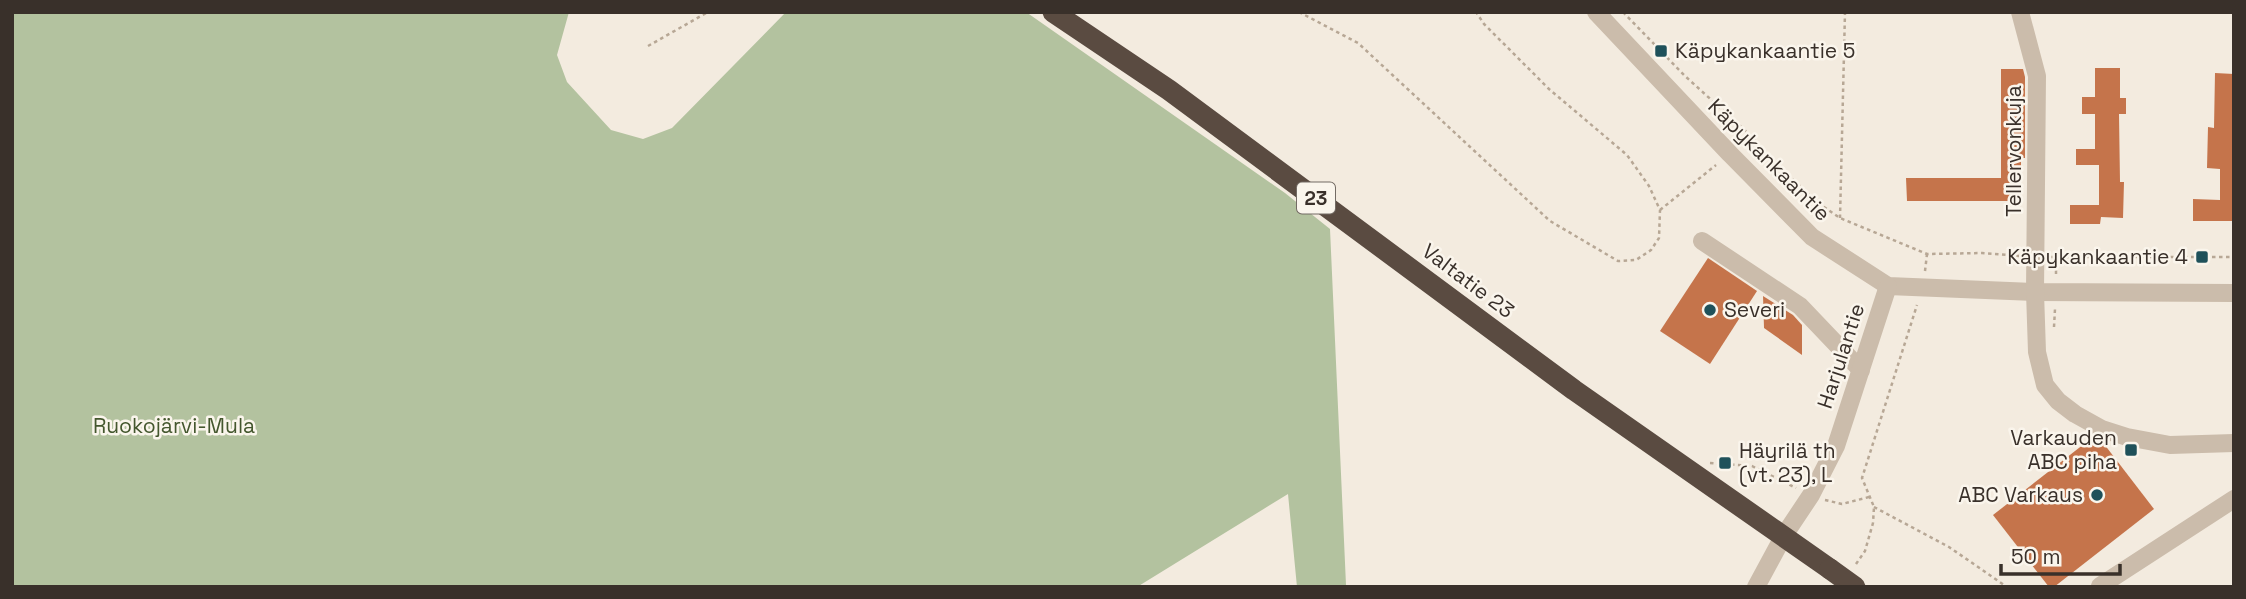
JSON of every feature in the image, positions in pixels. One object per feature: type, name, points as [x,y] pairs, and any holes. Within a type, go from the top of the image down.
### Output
[{"type":"highway","name":"Valtatie 23","points":[[1053,12],[1169,90],[1574,390],[1829,569],[1854,578]]},
{"type":"street","name":"Käpykankaantie","points":[[1596,12],[1812,237],[1888,286]]},
{"type":"street","name":"Tellervonkuja","points":[[2020,12],[2037,76],[2035,292],[2037,352],[2045,385],[2058,401],[2102,429],[2127,437],[2170,445],[2234,443]]},
{"type":"street","points":[[1702,241],[1800,306],[1861,370]]},
{"type":"street","points":[[1888,286],[2035,292],[2234,293]]},
{"type":"street","name":"Harjulantie","points":[[1756,587],[1783,537],[1811,495],[1836,446],[1888,286]]},
{"type":"street","points":[[2100,586],[2234,499]]},
{"type":"path","points":[[648,46],[708,12]]},
{"type":"path","points":[[1298,12],[1358,43],[1550,222],[1618,261],[1636,260],[1651,250],[1659,238],[1660,210],[1649,186],[1627,155],[1549,89],[1484,24],[1476,12]]},
{"type":"path","points":[[1623,12],[1685,76],[1749,134],[1772,160],[1818,203],[1840,218],[1927,254],[2234,257]]},
{"type":"path","points":[[1840,218],[1845,12]]},
{"type":"path","points":[[1660,210],[1730,154]]},
{"type":"path","points":[[1854,578],[1873,523],[1874,508],[1862,478],[1923,286],[1927,254]]},
{"type":"path","points":[[2054,329],[2056,257]]},
{"type":"path","points":[[1676,462],[1752,466],[1811,495],[1842,504],[1869,497]]},
{"type":"path","points":[[1874,508],[1949,547],[2007,587]]},
{"type":"green space","name":"Ruokojärvi-Mula","points":[[12,12],[569,12],[557,55],[567,82],[611,130],[643,139],[672,128],[786,12],[1026,12],[1285,193],[1330,229],[1346,585],[1297,587],[1288,494],[1137,587],[12,587]]},
{"type":"building","points":[[2095,68],[2120,68],[2120,98],[2126,98],[2126,114],[2119,114],[2120,182],[2124,182],[2123,218],[2101,217],[2100,224],[2070,224],[2070,205],[2099,205],[2099,165],[2076,165],[2076,149],[2095,149],[2095,114],[2082,114],[2082,97],[2095,97]]},
{"type":"building","points":[[2001,69],[2023,69],[2025,77],[2025,158],[2021,158],[2021,201],[1907,201],[1906,178],[2001,178]]},
{"type":"building","points":[[2215,73],[2234,74],[2234,221],[2193,221],[2193,199],[2220,200],[2220,169],[2207,168],[2208,127],[2214,128]]},
{"type":"building","name":"Severi","points":[[1708,258],[1757,291],[1710,364],[1660,331]]},
{"type":"building","points":[[1763,296],[1793,315],[1802,325],[1802,355],[1764,328]]},
{"type":"building","points":[[2093,437],[2101,440],[2154,509],[2054,587],[2049,587],[1993,515]]},
{"type":"place","name":"Käpykankaantie 5","points":[[1661,51]]},
{"type":"place","name":"Käpykankaantie 4","points":[[2202,257]]},
{"type":"place","name":"Severi","points":[[1710,310]]},
{"type":"place","name":"Varkauden ABC piha","points":[[2131,450]]},
{"type":"place","name":"Häyrilä th (vt. 23), L","points":[[1725,463]]},
{"type":"place","name":"ABC Varkaus","points":[[2097,495]]}]
